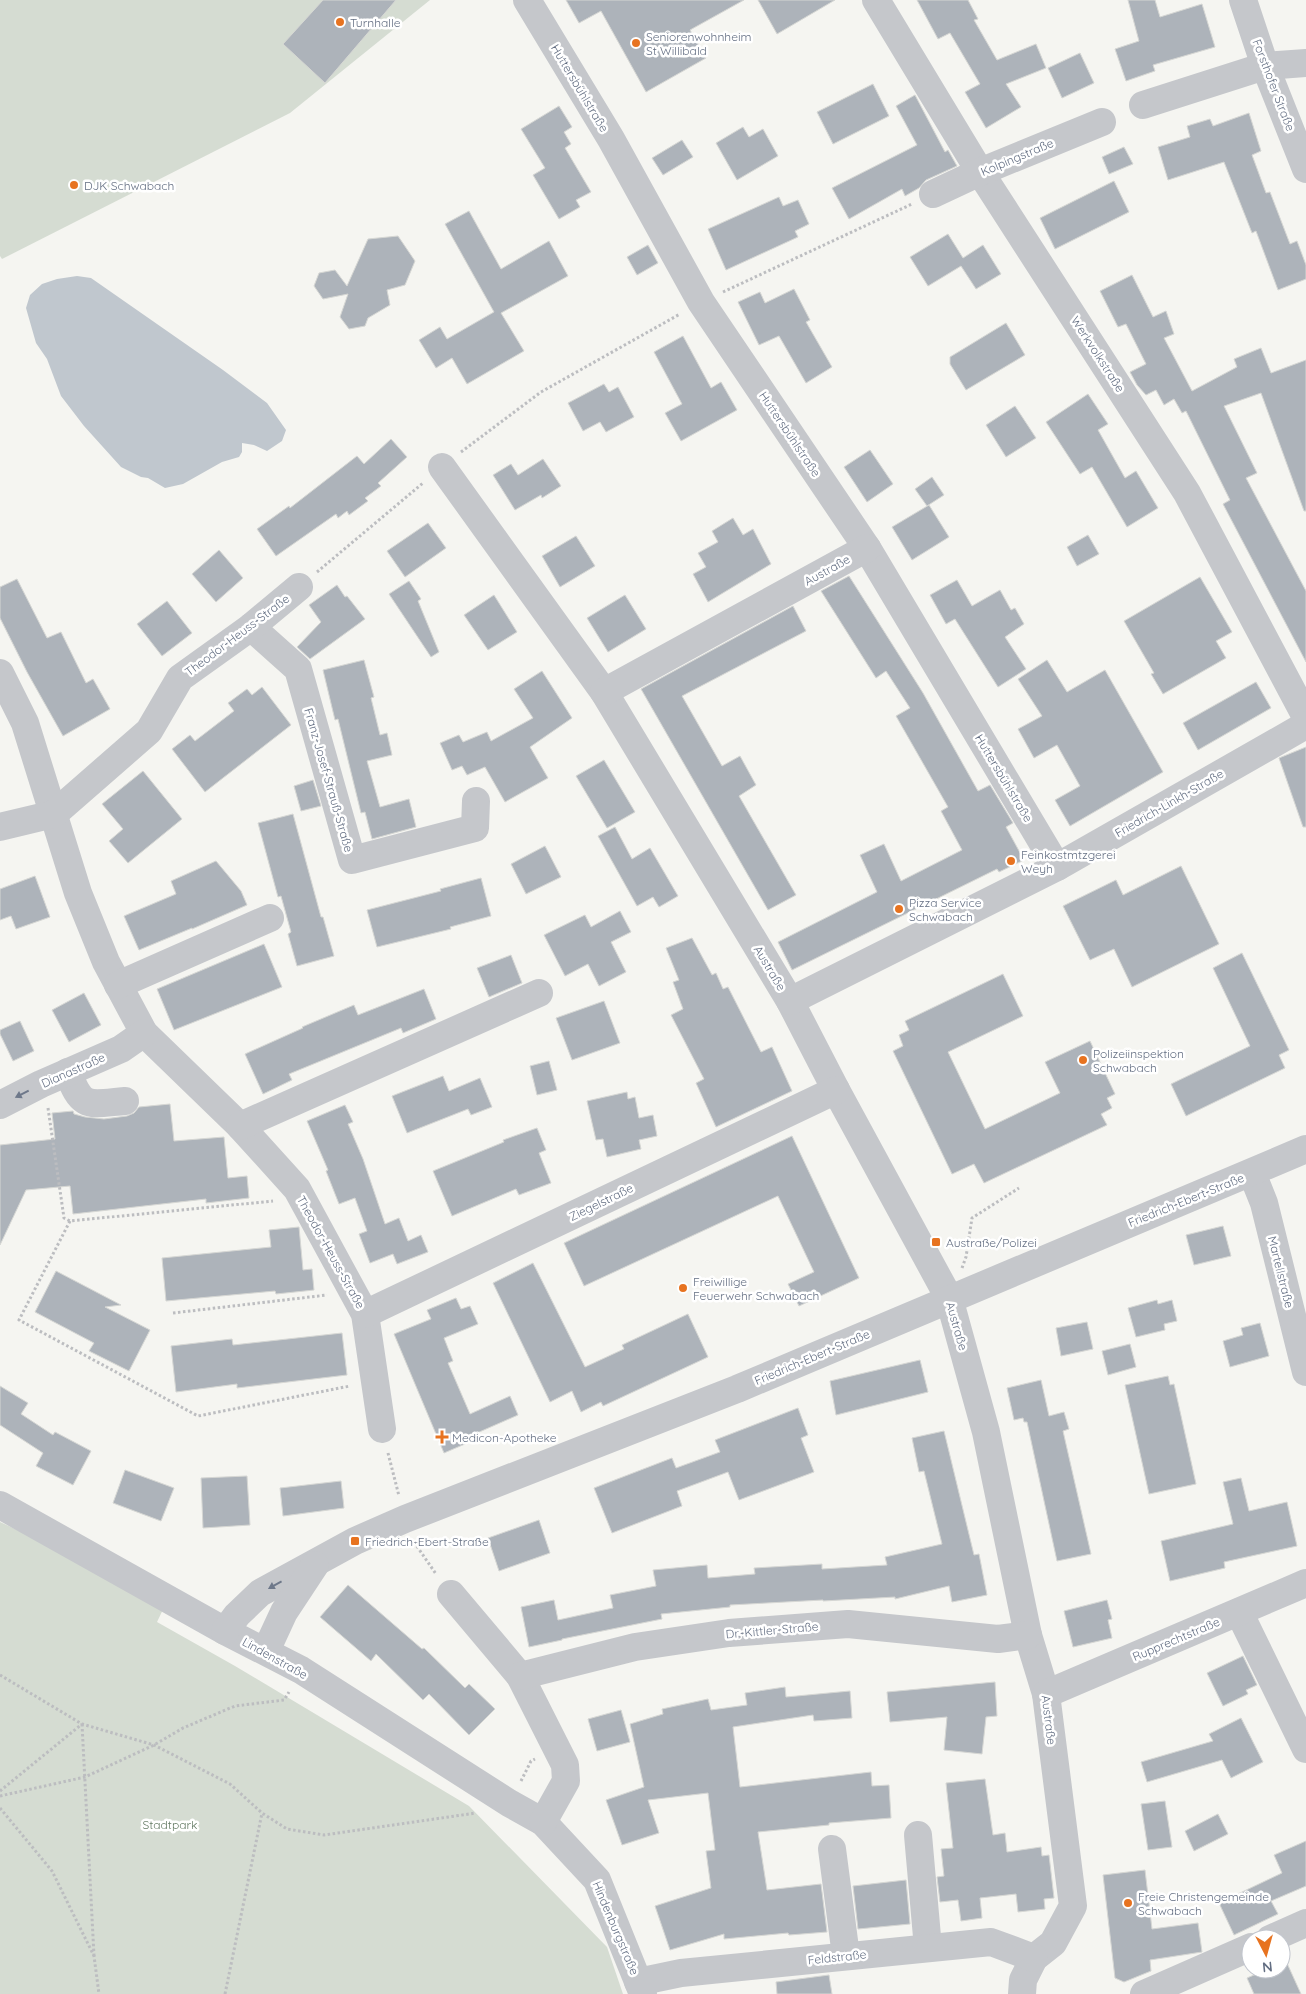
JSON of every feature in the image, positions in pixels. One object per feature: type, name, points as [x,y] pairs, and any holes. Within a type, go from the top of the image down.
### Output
[{"type":"street","name":"Huttersbühlstraße","points":[[527,0],[611,139],[701,302],[867,548],[1057,867]]},
{"type":"street","name":"Werkvolkstraße","points":[[876,0],[980,172],[1187,492],[1306,717]]},
{"type":"street","name":"Forsthofer Straße","points":[[1243,0],[1265,66],[1306,169]]},
{"type":"street","points":[[1143,105],[1265,66],[1306,63]]},
{"type":"street","name":"Kolpingstraße","points":[[934,194],[980,172],[1102,122]]},
{"type":"street","name":"Austraße","points":[[442,467],[604,692],[790,1001],[949,1298],[986,1432],[1028,1635],[1046,1694],[1073,1906],[1053,1943],[1034,1958],[1023,1980],[1022,1994]]},
{"type":"street","name":"Austraße","points":[[604,692],[867,548]]},
{"type":"street","name":"Theodor-Heuss-Straße","points":[[54,814],[149,731],[180,678],[251,627],[300,587]]},
{"type":"street","name":"Franz-Josef-Strauß-Straße","points":[[251,627],[298,669],[352,860],[476,828],[476,801]]},
{"type":"street","name":"Theodor-Heuss-Straße","points":[[0,673],[24,723],[78,893],[106,962],[144,1033],[240,1126],[297,1189],[365,1314],[382,1429]]},
{"type":"street","name":"Friedrich-Linkh-Straße","points":[[790,1001],[1057,867],[1306,725]]},
{"type":"street","points":[[0,827],[54,814]]},
{"type":"street","points":[[118,985],[270,918]]},
{"type":"street","points":[[240,1126],[539,993]]},
{"type":"street","name":"Dianastraße","points":[[0,1105],[41,1084],[121,1049],[144,1033]]},
{"type":"street","points":[[68,1072],[76,1093],[83,1100],[90,1103],[125,1101]]},
{"type":"street","name":"Ziegelstraße","points":[[365,1314],[836,1090]]},
{"type":"street","name":"Friedrich-Ebert-Straße","points":[[225,1631],[236,1615],[260,1593],[355,1541],[405,1519],[737,1389],[1306,1149]]},
{"type":"street","name":"Martellstraße","points":[[1252,1173],[1264,1203],[1306,1372]]},
{"type":"street","name":"Lindenstraße","points":[[0,1506],[225,1631],[266,1650],[543,1822]]},
{"type":"street","name":"Friedrich-Ebert-Straße","points":[[266,1650],[284,1612],[318,1562]]},
{"type":"street","name":"Rupprechtstraße","points":[[1046,1694],[1306,1583]]},
{"type":"street","points":[[450,1594],[520,1676],[565,1765],[566,1781],[543,1822]]},
{"type":"street","points":[[1239,1612],[1306,1749]]},
{"type":"street","name":"Dr.-Kittler-Straße","points":[[520,1676],[635,1647],[729,1633],[848,1624],[998,1639],[1028,1635]]},
{"type":"street","name":"Hindenburgstraße","points":[[543,1822],[598,1880],[641,1988]]},
{"type":"street","points":[[918,1835],[928,1948]]},
{"type":"street","points":[[832,1849],[846,1956]]},
{"type":"street","points":[[1291,1930],[1306,1923]]},
{"type":"street","name":"Feldstraße","points":[[641,1988],[681,1973],[991,1942],[1034,1958]]},
{"type":"street","points":[[1144,1994],[1241,1951]]},
{"type":"path","points":[[300,587],[442,467],[541,392],[701,302],[934,194]]},
{"type":"path","points":[[41,1084],[47,1098],[64,1218],[70,1221],[276,1201],[297,1189]]},
{"type":"path","points":[[949,1298],[966,1257],[972,1218],[1018,1188]]},
{"type":"path","points":[[70,1221],[18,1320],[198,1416],[374,1381]]},
{"type":"path","points":[[173,1313],[327,1295],[352,1290]]},
{"type":"path","points":[[0,1796],[85,1777],[154,1746],[183,1728],[235,1706],[284,1700],[300,1670]]},
{"type":"path","points":[[0,1675],[82,1724],[154,1746],[230,1784],[262,1813],[287,1830],[324,1834],[478,1812]]},
{"type":"path","points":[[82,1724],[94,1956],[99,1994]]},
{"type":"path","points":[[0,1791],[82,1724]]},
{"type":"path","points":[[510,1803],[531,1761],[556,1747]]},
{"type":"path","points":[[0,1808],[52,1871],[94,1956]]},
{"type":"path","points":[[225,1994],[262,1813]]},
{"type":"green space","name":"DJK Schwabach","points":[[0,0],[430,0],[290,113],[2,259],[0,256]]},
{"type":"green space","name":"Stadtpark","points":[[0,1522],[168,1599],[157,1622],[235,1666],[469,1806],[607,1947],[623,1994],[0,1994]]},
{"type":"shaded area","points":[[77,276],[91,278],[267,403],[286,430],[282,441],[267,451],[254,445],[242,443],[242,452],[239,457],[222,462],[183,484],[165,488],[148,478],[141,477],[121,467],[84,426],[61,396],[47,359],[36,343],[26,308],[30,295],[42,284],[57,279]]},
{"type":"building","name":"Turnhalle","points":[[323,0],[396,0],[325,83],[283,44]]},
{"type":"building","points":[[566,0],[744,0],[690,30],[706,58],[646,92],[601,11],[579,23]]},
{"type":"building","points":[[758,0],[835,0],[777,34]]},
{"type":"building","points":[[917,0],[968,0],[978,19],[974,20],[997,60],[1036,44],[1046,68],[1006,84],[1021,107],[986,128],[965,92],[980,84],[950,33],[938,39]]},
{"type":"building","points":[[1128,0],[1155,0],[1160,17],[1202,4],[1215,47],[1153,65],[1155,71],[1126,81],[1115,49],[1139,41]]},
{"type":"building","points":[[1080,53],[1094,83],[1062,98],[1048,68]]},
{"type":"building","points":[[873,84],[889,116],[833,144],[817,112]]},
{"type":"building","points":[[915,95],[945,152],[948,150],[957,166],[926,180],[919,188],[905,196],[902,189],[849,219],[832,188],[917,145],[896,106]]},
{"type":"building","points":[[559,106],[572,127],[564,132],[571,144],[565,148],[591,192],[576,200],[580,207],[559,219],[533,175],[545,168],[521,129]]},
{"type":"building","points":[[1249,113],[1261,151],[1252,155],[1266,193],[1270,192],[1290,244],[1297,241],[1306,265],[1306,279],[1278,290],[1256,231],[1252,233],[1224,162],[1168,180],[1158,147],[1190,137],[1187,126],[1210,119],[1213,126]]},
{"type":"building","points":[[743,127],[749,137],[763,129],[778,156],[737,180],[716,143]]},
{"type":"building","points":[[682,140],[693,157],[663,175],[652,158]]},
{"type":"building","points":[[1124,147],[1133,164],[1109,174],[1102,157]]},
{"type":"building","points":[[1114,181],[1129,212],[1055,249],[1040,218]]},
{"type":"building","points":[[779,197],[783,206],[798,200],[809,224],[795,231],[798,237],[726,270],[708,229]]},
{"type":"building","points":[[469,211],[501,269],[549,241],[568,276],[501,313],[524,351],[467,384],[452,358],[436,368],[419,340],[440,327],[447,339],[494,312],[445,224]]},
{"type":"building","points":[[948,234],[963,258],[983,245],[1001,274],[976,289],[961,266],[928,286],[910,257]]},
{"type":"building","points":[[398,236],[415,261],[405,285],[387,290],[390,305],[368,318],[365,326],[349,329],[340,317],[348,294],[323,299],[314,286],[319,273],[335,270],[347,286],[368,239]]},
{"type":"building","points":[[648,245],[658,263],[637,275],[627,257]]},
{"type":"building","points":[[1132,275],[1153,317],[1166,311],[1174,334],[1164,338],[1192,391],[1237,367],[1234,359],[1261,348],[1271,373],[1306,360],[1306,511],[1304,511],[1261,393],[1224,406],[1257,473],[1246,478],[1306,591],[1306,662],[1223,504],[1230,500],[1186,411],[1182,413],[1174,399],[1164,405],[1156,390],[1146,395],[1137,385],[1130,372],[1146,364],[1126,324],[1118,327],[1100,291]]},
{"type":"building","points":[[794,289],[810,320],[806,322],[832,367],[806,383],[779,336],[759,345],[738,302],[760,292],[765,303]]},
{"type":"building","points":[[1006,323],[1025,355],[966,390],[950,364],[950,357]]},
{"type":"building","points":[[683,336],[711,388],[721,382],[737,410],[681,441],[665,413],[682,404],[654,352]]},
{"type":"building","points":[[604,384],[609,392],[618,387],[634,417],[606,432],[600,422],[583,431],[568,403]]},
{"type":"building","points":[[1088,394],[1108,424],[1098,430],[1125,478],[1136,471],[1158,508],[1127,527],[1092,467],[1080,474],[1046,422]]},
{"type":"building","points":[[1015,406],[1036,438],[1006,457],[986,425]]},
{"type":"building","points":[[391,439],[407,457],[378,483],[381,486],[365,498],[368,501],[349,515],[347,511],[338,518],[336,514],[276,556],[257,529],[289,506],[290,508],[357,456],[364,464]]},
{"type":"building","points":[[870,450],[893,484],[867,502],[844,467]]},
{"type":"building","points":[[543,459],[561,486],[542,498],[541,495],[515,510],[493,475],[511,464],[518,475]]},
{"type":"building","points":[[932,477],[944,495],[927,506],[915,489]]},
{"type":"building","points":[[929,505],[949,537],[912,560],[892,527]]},
{"type":"building","points":[[733,518],[743,535],[753,529],[771,564],[708,602],[693,574],[706,567],[698,553],[718,542],[712,531]]},
{"type":"building","points":[[428,523],[446,548],[405,577],[387,551]]},
{"type":"building","points":[[1088,535],[1099,554],[1077,566],[1067,547]]},
{"type":"building","points":[[576,536],[595,566],[560,587],[542,556]]},
{"type":"building","points":[[219,550],[243,578],[216,602],[192,574]]},
{"type":"building","points":[[849,576],[923,693],[978,791],[990,785],[1013,823],[1006,827],[1024,860],[999,872],[997,869],[792,970],[778,942],[877,892],[860,855],[884,844],[901,881],[962,850],[941,811],[948,807],[896,716],[910,708],[886,671],[876,678],[821,591]]},
{"type":"building","points":[[1200,577],[1232,632],[1216,641],[1226,658],[1163,694],[1151,674],[1154,673],[1124,621]]},
{"type":"building","points":[[17,579],[47,638],[61,632],[86,683],[93,679],[110,709],[63,736],[27,672],[0,618],[0,587]]},
{"type":"building","points":[[957,580],[972,606],[1000,590],[1011,610],[1015,608],[1024,624],[1005,637],[1026,669],[998,687],[955,619],[946,624],[930,595]]},
{"type":"building","points":[[409,581],[421,599],[418,601],[439,652],[431,657],[389,594]]},
{"type":"building","points":[[337,585],[365,619],[310,659],[297,647],[321,622],[309,605]]},
{"type":"building","points":[[494,595],[517,632],[488,650],[464,615]]},
{"type":"building","points":[[625,595],[646,629],[608,652],[587,618]]},
{"type":"building","points":[[167,601],[192,633],[162,656],[137,624]]},
{"type":"building","points":[[793,606],[806,631],[682,696],[722,766],[740,756],[756,785],[739,796],[796,895],[768,910],[641,689]]},
{"type":"building","points":[[364,660],[374,697],[371,698],[380,735],[387,733],[392,755],[367,761],[380,807],[409,799],[416,827],[372,839],[365,812],[361,813],[338,719],[335,720],[323,670]]},
{"type":"building","points":[[1047,660],[1067,692],[1105,670],[1163,772],[1070,826],[1055,800],[1080,786],[1057,745],[1034,758],[1018,729],[1042,716],[1018,679]]},
{"type":"building","points":[[542,671],[572,718],[530,747],[548,778],[505,802],[485,767],[467,775],[462,766],[452,770],[440,743],[459,735],[463,742],[487,732],[491,741],[533,718],[514,689]]},
{"type":"building","points":[[1256,682],[1271,708],[1198,750],[1183,723]]},
{"type":"building","points":[[262,687],[291,725],[205,792],[172,749],[190,735],[195,741],[234,711],[228,703],[247,689],[252,695]]},
{"type":"building","points":[[1306,747],[1306,827],[1303,827],[1279,758]]},
{"type":"building","points":[[604,760],[635,812],[607,828],[576,776]]},
{"type":"building","points":[[143,771],[182,819],[128,863],[109,841],[123,829],[102,804]]},
{"type":"building","points":[[313,780],[321,806],[301,811],[294,786]]},
{"type":"building","points":[[293,814],[321,917],[323,917],[334,956],[297,966],[288,934],[291,932],[281,896],[278,897],[258,823]]},
{"type":"building","points":[[615,827],[632,859],[650,848],[678,896],[659,907],[653,897],[637,906],[598,836]]},
{"type":"building","points":[[545,846],[561,877],[526,894],[511,864]]},
{"type":"building","points":[[216,861],[241,891],[247,905],[139,950],[124,916],[176,894],[171,881]]},
{"type":"building","points":[[1181,866],[1219,944],[1132,987],[1114,949],[1090,960],[1063,906],[1116,880],[1123,895]]},
{"type":"building","points":[[35,876],[50,917],[16,929],[11,916],[0,920],[0,889]]},
{"type":"building","points":[[481,878],[491,916],[450,927],[451,929],[377,947],[367,910],[441,891],[440,889]]},
{"type":"building","points":[[620,911],[631,932],[611,942],[626,972],[599,986],[588,964],[565,976],[544,935],[585,915],[591,927]]},
{"type":"building","points":[[692,938],[712,975],[716,973],[723,989],[728,987],[761,1052],[772,1047],[792,1091],[716,1127],[696,1083],[704,1079],[671,1015],[683,1009],[673,982],[679,980],[666,948]]},
{"type":"building","points":[[264,944],[282,987],[174,1030],[157,989]]},
{"type":"building","points":[[1242,953],[1289,1050],[1279,1055],[1285,1068],[1186,1116],[1171,1084],[1250,1046],[1213,968]]},
{"type":"building","points":[[511,955],[522,983],[489,997],[477,968]]},
{"type":"building","points":[[1003,974],[1023,1016],[948,1052],[985,1129],[1060,1093],[1045,1062],[1090,1041],[1115,1094],[1107,1098],[1112,1108],[1101,1114],[1107,1125],[984,1183],[974,1164],[952,1174],[893,1051],[903,1046],[899,1035],[909,1030],[905,1021]]},
{"type":"building","points":[[424,989],[436,1019],[403,1033],[401,1028],[289,1074],[292,1080],[263,1094],[245,1054],[354,1005],[358,1015]]},
{"type":"building","points":[[84,993],[101,1025],[69,1042],[52,1010]]},
{"type":"building","points":[[604,1001],[620,1043],[572,1060],[556,1018]]},
{"type":"building","points":[[20,1021],[34,1051],[13,1061],[0,1034],[0,1030]]},
{"type":"building","points":[[549,1061],[557,1090],[537,1095],[530,1066]]},
{"type":"building","points":[[443,1076],[449,1091],[480,1078],[492,1107],[471,1115],[468,1109],[407,1133],[392,1096]]},
{"type":"building","points":[[627,1092],[628,1099],[635,1097],[639,1118],[653,1115],[657,1136],[639,1140],[641,1149],[607,1157],[603,1139],[596,1140],[587,1101]]},
{"type":"building","points":[[170,1104],[174,1141],[224,1137],[228,1178],[247,1176],[249,1198],[206,1203],[206,1199],[73,1214],[70,1186],[26,1190],[0,1245],[0,1145],[55,1139],[52,1113],[73,1111],[74,1114],[85,1117],[104,1119],[127,1116],[134,1113],[139,1107]]},
{"type":"building","points":[[345,1105],[353,1122],[348,1124],[363,1159],[385,1224],[399,1218],[408,1241],[421,1235],[428,1252],[397,1264],[393,1254],[370,1263],[359,1234],[367,1231],[355,1198],[339,1204],[326,1171],[328,1170],[307,1121]]},
{"type":"building","points":[[537,1128],[546,1150],[539,1153],[551,1183],[519,1195],[516,1189],[452,1216],[433,1171],[504,1142],[503,1140]]},
{"type":"building","points":[[792,1136],[859,1278],[799,1306],[788,1284],[814,1272],[778,1196],[584,1286],[564,1243]]},
{"type":"building","points":[[1223,1226],[1231,1256],[1194,1265],[1186,1235]]},
{"type":"building","points":[[299,1227],[303,1270],[312,1269],[314,1290],[276,1294],[275,1291],[166,1301],[162,1258],[271,1247],[269,1230]]},
{"type":"building","points":[[533,1263],[585,1367],[624,1349],[622,1345],[688,1314],[708,1357],[603,1406],[601,1402],[581,1412],[572,1391],[550,1402],[493,1283]]},
{"type":"building","points":[[56,1271],[121,1305],[105,1307],[150,1330],[129,1371],[89,1351],[94,1343],[35,1312]]},
{"type":"building","points":[[456,1298],[461,1309],[470,1306],[478,1324],[444,1338],[453,1361],[448,1363],[470,1414],[510,1396],[518,1415],[477,1433],[479,1438],[444,1453],[394,1334],[431,1319],[427,1310]]},
{"type":"building","points":[[1157,1300],[1158,1304],[1172,1300],[1177,1321],[1164,1324],[1165,1330],[1136,1337],[1128,1308]]},
{"type":"building","points":[[1087,1322],[1093,1349],[1061,1356],[1056,1328]]},
{"type":"building","points":[[1260,1323],[1269,1356],[1230,1367],[1223,1341],[1243,1335],[1241,1328]]},
{"type":"building","points":[[342,1333],[347,1375],[237,1388],[237,1384],[176,1392],[171,1346],[232,1339],[233,1345]]},
{"type":"building","points":[[1130,1344],[1136,1367],[1108,1375],[1102,1351]]},
{"type":"building","points":[[920,1360],[928,1392],[836,1415],[830,1381]]},
{"type":"building","points":[[1168,1376],[1170,1385],[1174,1384],[1196,1484],[1149,1494],[1125,1385]]},
{"type":"building","points":[[1041,1380],[1049,1416],[1064,1412],[1069,1429],[1063,1431],[1091,1554],[1057,1561],[1027,1422],[1024,1422],[1023,1418],[1014,1420],[1007,1388]]},
{"type":"building","points":[[0,1386],[28,1403],[21,1414],[53,1435],[55,1432],[91,1451],[73,1485],[36,1466],[43,1453],[0,1425]]},
{"type":"building","points":[[798,1408],[808,1435],[801,1438],[814,1472],[739,1500],[728,1472],[677,1491],[682,1506],[612,1533],[594,1488],[672,1458],[676,1468],[720,1452],[715,1440]]},
{"type":"building","points":[[944,1431],[974,1555],[979,1554],[987,1595],[952,1602],[949,1586],[895,1599],[895,1597],[730,1605],[730,1607],[661,1614],[662,1619],[529,1647],[521,1607],[554,1600],[558,1620],[613,1608],[610,1595],[656,1586],[653,1570],[707,1565],[708,1578],[755,1574],[754,1568],[822,1564],[822,1569],[887,1565],[885,1557],[942,1544],[924,1471],[919,1472],[912,1438]]},
{"type":"building","points":[[125,1470],[174,1488],[161,1521],[113,1503]]},
{"type":"building","points":[[247,1476],[250,1525],[203,1528],[201,1478]]},
{"type":"building","points":[[1241,1478],[1249,1511],[1287,1502],[1297,1546],[1224,1562],[1225,1568],[1170,1581],[1161,1541],[1233,1524],[1223,1482]]},
{"type":"building","points":[[341,1481],[344,1508],[283,1516],[280,1488]]},
{"type":"building","points":[[539,1520],[550,1553],[499,1571],[488,1538]]},
{"type":"building","points":[[348,1585],[422,1649],[424,1648],[465,1688],[469,1684],[495,1709],[469,1735],[429,1694],[423,1700],[376,1654],[371,1661],[320,1617]]},
{"type":"building","points":[[1107,1600],[1112,1619],[1108,1620],[1112,1638],[1073,1647],[1064,1611]]},
{"type":"building","points":[[1243,1656],[1257,1685],[1246,1690],[1248,1694],[1223,1706],[1207,1673]]},
{"type":"building","points":[[995,1682],[997,1716],[986,1717],[982,1754],[944,1750],[947,1717],[890,1722],[887,1692]]},
{"type":"building","points":[[785,1687],[786,1697],[850,1691],[852,1718],[814,1721],[813,1715],[733,1727],[740,1787],[871,1772],[872,1786],[889,1785],[891,1818],[829,1823],[829,1825],[758,1832],[767,1890],[821,1884],[827,1932],[789,1935],[788,1933],[724,1939],[724,1934],[670,1950],[655,1906],[711,1888],[706,1851],[715,1850],[708,1793],[648,1800],[659,1833],[622,1845],[606,1800],[644,1787],[630,1724],[663,1714],[662,1709],[708,1699],[711,1710],[747,1705],[745,1693]]},
{"type":"building","points":[[621,1710],[630,1742],[597,1751],[588,1719]]},
{"type":"building","points":[[1241,1718],[1263,1762],[1231,1778],[1222,1760],[1147,1782],[1141,1762],[1213,1741],[1209,1734]]},
{"type":"building","points":[[985,1779],[993,1835],[1005,1833],[1007,1852],[1041,1847],[1042,1856],[1049,1855],[1054,1898],[1044,1899],[1045,1909],[1018,1912],[1016,1894],[980,1898],[982,1918],[961,1921],[958,1900],[940,1902],[937,1877],[944,1876],[941,1849],[953,1848],[946,1783]]},
{"type":"building","points":[[1165,1801],[1172,1847],[1148,1850],[1141,1804]]},
{"type":"building","points":[[1218,1814],[1228,1834],[1194,1851],[1185,1831]]},
{"type":"building","points":[[1306,1841],[1306,1886],[1271,1901],[1278,1914],[1247,1929],[1241,1929],[1241,1932],[1234,1935],[1219,1903],[1282,1873],[1274,1855]]},
{"type":"building","points":[[1145,1870],[1152,1929],[1198,1923],[1202,1952],[1150,1960],[1151,1971],[1124,1982],[1115,1978],[1103,1875]]},
{"type":"building","points":[[906,1880],[910,1924],[858,1929],[853,1886]]},
{"type":"building","points":[[1291,1972],[1301,1994],[1254,1994],[1247,1979],[1291,1979]]},
{"type":"building","points":[[829,1975],[832,1994],[777,1994],[776,1982]]},
{"type":"place","name":"Turnhalle","points":[[340,22]]},
{"type":"place","name":"Seniorenwohnheim St Willibald","points":[[636,43]]},
{"type":"place","name":"DJK Schwabach","points":[[74,185]]},
{"type":"place","name":"Feinkostmtzgerei Weyh","points":[[1011,861]]},
{"type":"place","name":"Pizza Service Schwabach","points":[[899,909]]},
{"type":"place","name":"Polizeiinspektion Schwabach","points":[[1083,1060]]},
{"type":"place","name":"Austraße/Polizei","points":[[936,1242]]},
{"type":"place","name":"Freiwillige Feuerwehr Schwabach","points":[[683,1288]]},
{"type":"place","name":"Medicon-Apotheke","points":[[442,1437]]},
{"type":"place","name":"Friedrich-Ebert-Straße","points":[[355,1541]]},
{"type":"place","name":"Freie Christengemeinde Schwabach","points":[[1128,1903]]}]
